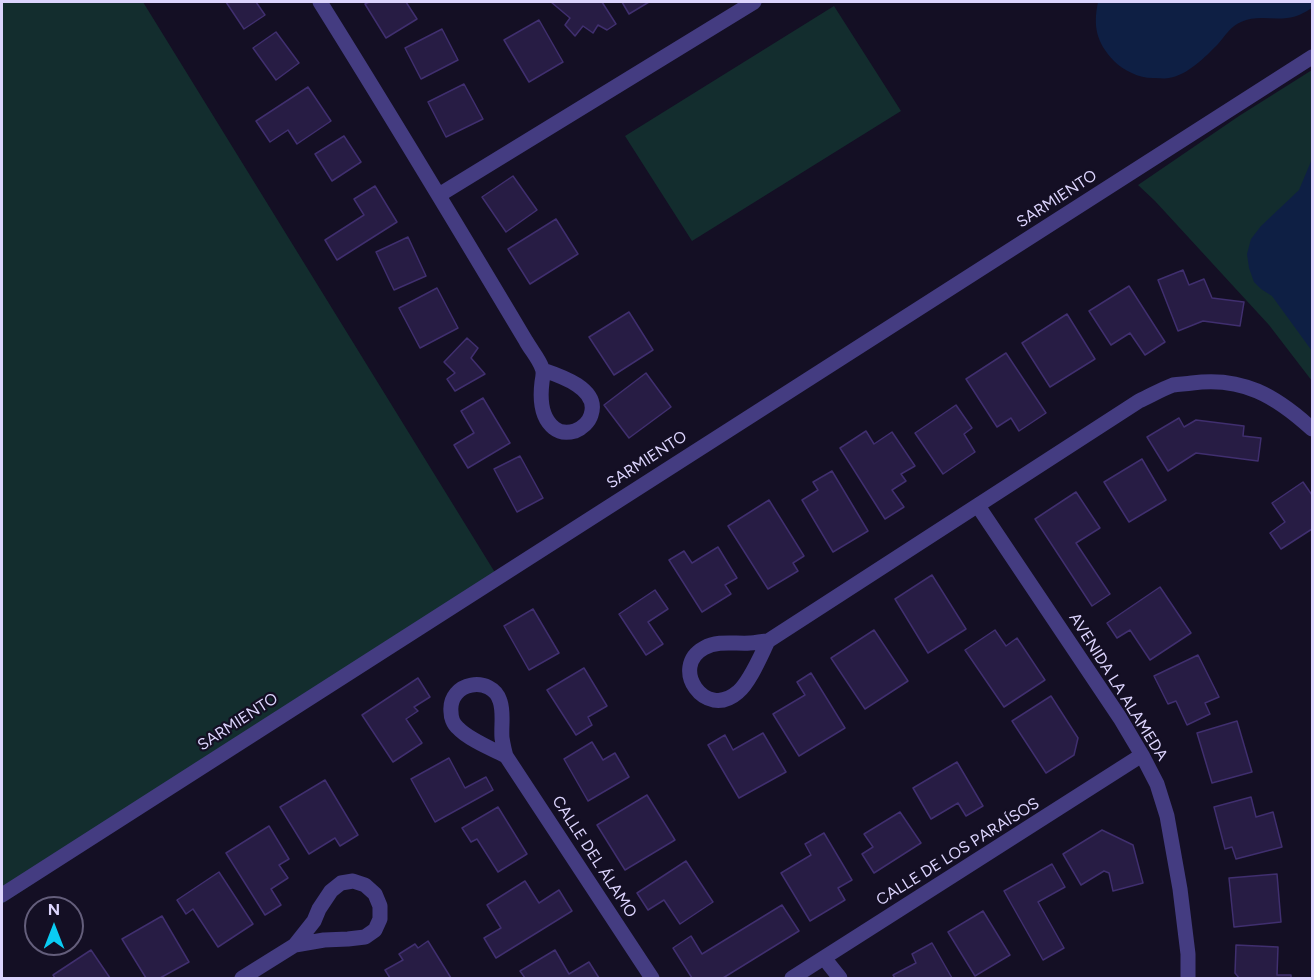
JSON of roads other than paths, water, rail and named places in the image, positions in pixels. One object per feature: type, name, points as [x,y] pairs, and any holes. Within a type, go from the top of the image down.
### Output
[{"type":"street","points":[[320,2],[543,370]]},
{"type":"street","points":[[439,195],[754,2]]},
{"type":"street","name":"SARMIENTO","points":[[2,894],[1312,57]]},
{"type":"street","points":[[768,641],[757,664],[739,692],[727,699],[714,701],[703,697],[694,686],[690,672],[692,659],[704,648],[721,643],[768,641],[1139,401],[1174,385],[1205,381],[1229,382],[1257,390],[1284,405],[1312,429]]},
{"type":"street","name":"AVENIDA LA ALAMEDA","points":[[978,506],[1120,718],[1157,784],[1167,816],[1180,889],[1188,954],[1188,978]]},
{"type":"street","name":"CALLE DEL ÁLAMO","points":[[506,756],[458,728],[451,718],[450,706],[453,696],[464,686],[478,684],[490,688],[500,699],[502,738],[506,756],[652,978]]},
{"type":"street","name":"CALLE DE LOS PARAÍSOS","points":[[792,978],[1142,756]]},
{"type":"street","points":[[242,978],[296,945],[365,937],[375,930],[380,919],[380,906],[375,894],[365,885],[353,881],[341,884],[331,891],[314,921],[296,945]]},
{"type":"street","points":[[824,958],[840,978]]},
{"type":"water","points":[[1098,2],[1312,2],[1312,8],[1291,17],[1258,18],[1241,22],[1231,29],[1196,65],[1183,73],[1169,78],[1150,78],[1139,76],[1118,65],[1103,47],[1096,26]]},
{"type":"water","points":[[1312,159],[1312,351],[1272,296],[1254,282],[1247,254],[1251,239],[1261,226],[1299,190]]}]
